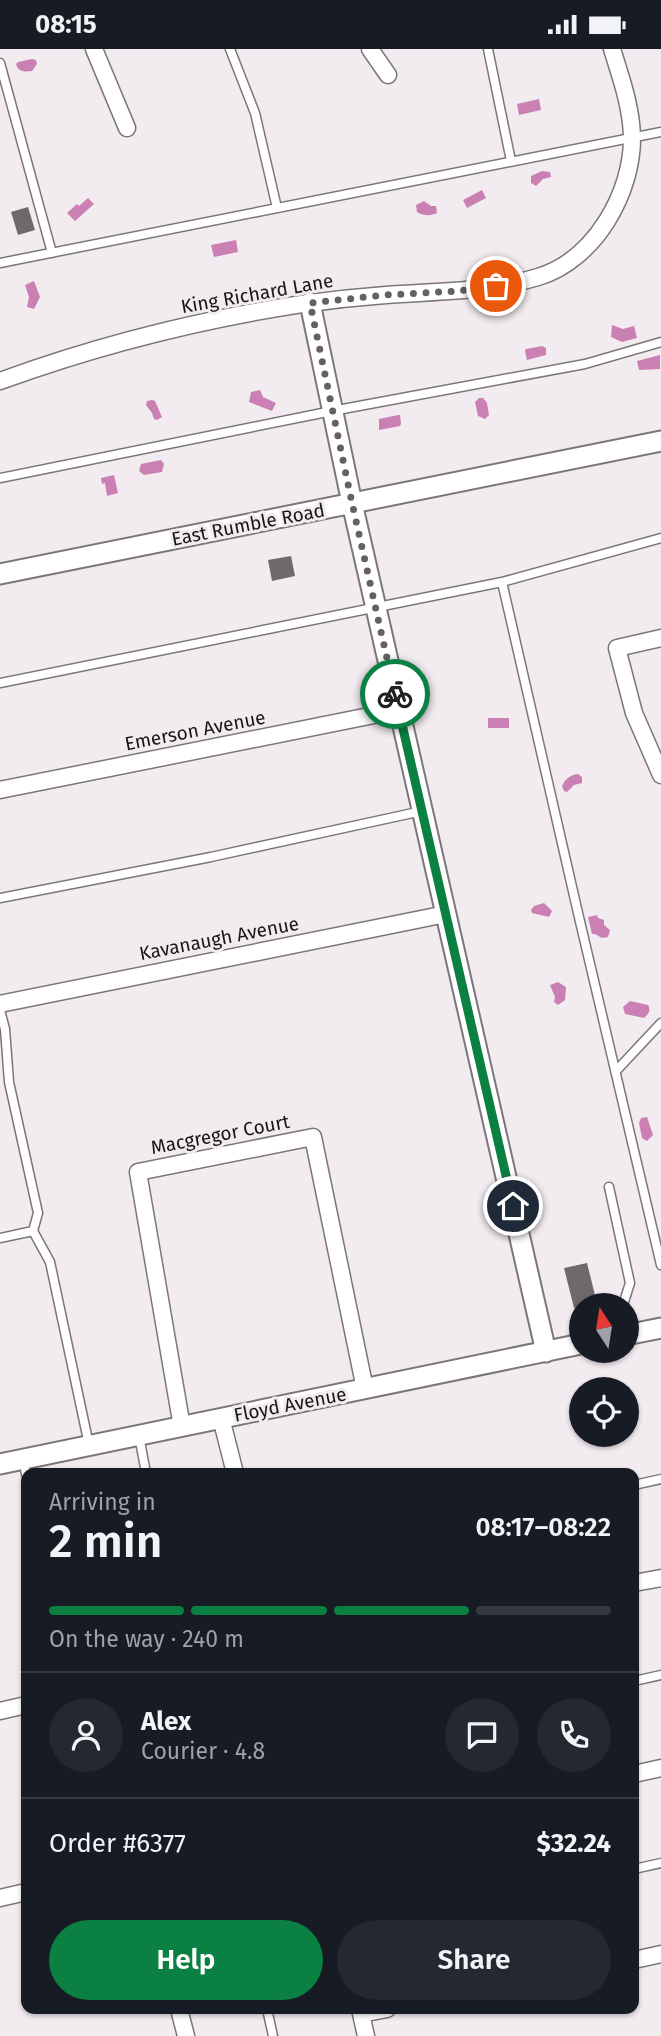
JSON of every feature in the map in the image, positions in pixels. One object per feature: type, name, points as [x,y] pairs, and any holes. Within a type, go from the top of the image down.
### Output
[{"type":"street","points":[[94,49],[127,128]]},
{"type":"street","points":[[370,49],[388,75]]},
{"type":"street","name":"King Richard Lane","points":[[0,381],[55,361],[155,333],[251,312],[385,295],[458,291],[541,277],[581,252],[605,224],[627,179],[632,138],[630,114],[612,49]]},
{"type":"street","points":[[310,303],[375,608],[546,1352]]},
{"type":"street","name":"East Rumble Road","points":[[0,574],[661,441]]},
{"type":"street","points":[[661,638],[617,648],[634,713],[661,775]]},
{"type":"street","name":"Emerson Avenue","points":[[0,790],[399,710]]},
{"type":"street","name":"Kavanaugh Avenue","points":[[0,1004],[446,914]]},
{"type":"street","name":"Macgregor Court","points":[[182,1427],[138,1172],[313,1137],[365,1389]]},
{"type":"street","points":[[639,1331],[661,1328]]},
{"type":"street","name":"Floyd Avenue","points":[[0,1464],[25,1466],[89,1445],[569,1347]]},
{"type":"street","points":[[221,1418],[235,1468]]},
{"type":"street","points":[[639,1582],[661,1578]]},
{"type":"street","points":[[0,1710],[21,1706]]},
{"type":"street","points":[[639,1773],[661,1768]]},
{"type":"street","points":[[0,1898],[21,1893]]},
{"type":"street","points":[[639,1959],[661,1954]]},
{"type":"street","points":[[180,2014],[186,2036]]},
{"type":"street","points":[[360,2014],[366,2036]]},
{"type":"lane","points":[[230,49],[256,113],[277,208]]},
{"type":"lane","points":[[488,49],[511,161]]},
{"type":"lane","points":[[0,63],[52,253]]},
{"type":"lane","points":[[0,263],[661,132]]},
{"type":"lane","points":[[0,478],[332,411],[585,364],[661,342]]},
{"type":"lane","points":[[0,683],[502,582],[661,538]]},
{"type":"lane","points":[[502,582],[661,1265]]},
{"type":"lane","points":[[0,898],[211,857],[422,811]]},
{"type":"lane","points":[[0,1010],[5,1029],[4,1083],[38,1213],[33,1231],[50,1262],[89,1445]]},
{"type":"lane","points":[[616,1070],[661,1023]]},
{"type":"lane","points":[[609,1187],[630,1283],[626,1293]]},
{"type":"lane","points":[[650,1212],[661,1210]]},
{"type":"lane","points":[[0,1238],[33,1231]]},
{"type":"lane","points":[[138,1436],[145,1468]]},
{"type":"lane","points":[[639,1484],[661,1479]]},
{"type":"lane","points":[[639,1680],[661,1675]]},
{"type":"lane","points":[[639,1868],[661,1863]]},
{"type":"lane","points":[[268,2014],[273,2036]]},
{"type":"shaded area","points":[[36,60],[37,64],[32,71],[18,69],[18,62]]},
{"type":"shaded area","points":[[539,99],[541,110],[519,115],[517,104]]},
{"type":"shaded area","points":[[542,171],[550,172],[551,177],[543,179],[536,186],[531,183],[531,176]]},
{"type":"shaded area","points":[[482,190],[486,198],[467,208],[463,200]]},
{"type":"shaded area","points":[[88,198],[94,204],[75,221],[67,213]]},
{"type":"shaded area","points":[[424,201],[436,206],[437,213],[427,215],[417,212],[416,205]]},
{"type":"shaded area","points":[[236,240],[238,252],[214,257],[211,245]]},
{"type":"shaded area","points":[[34,281],[40,297],[34,309],[27,307],[29,297],[25,285]]},
{"type":"shaded area","points":[[612,325],[623,329],[634,326],[637,338],[622,342],[611,337]]},
{"type":"shaded area","points":[[542,346],[546,348],[546,355],[527,360],[526,349]]},
{"type":"shaded area","points":[[660,355],[660,369],[639,370],[637,361]]},
{"type":"shaded area","points":[[260,390],[263,397],[276,403],[272,411],[249,402],[251,392]]},
{"type":"shaded area","points":[[483,398],[487,403],[489,415],[485,419],[478,416],[475,402]]},
{"type":"shaded area","points":[[152,400],[162,417],[157,420],[146,405],[147,401]]},
{"type":"shaded area","points":[[400,415],[400,426],[379,430],[379,419]]},
{"type":"shaded area","points":[[161,460],[164,464],[162,472],[144,475],[139,471],[141,464]]},
{"type":"shaded area","points":[[114,475],[118,493],[107,496],[105,483],[102,484],[101,478]]},
{"type":"shaded area","points":[[488,718],[509,718],[509,728],[488,728]]},
{"type":"shaded area","points":[[578,774],[582,777],[582,783],[574,785],[567,792],[564,791],[562,786],[565,781]]},
{"type":"shaded area","points":[[544,903],[552,911],[549,917],[532,913],[534,906]]},
{"type":"shaded area","points":[[597,915],[610,930],[608,937],[592,934],[588,917]]},
{"type":"shaded area","points":[[558,982],[566,987],[565,1000],[558,1005],[554,1002],[555,997],[550,985]]},
{"type":"shaded area","points":[[630,1001],[648,1005],[649,1012],[644,1018],[625,1014],[623,1007]]},
{"type":"shaded area","points":[[647,1117],[653,1135],[647,1141],[642,1138],[639,1123],[641,1118]]},
{"type":"building","points":[[28,207],[35,230],[18,235],[11,212]]},
{"type":"building","points":[[291,556],[295,576],[272,581],[268,560]]},
{"type":"building","points":[[587,1263],[594,1293],[570,1293],[564,1268]]},
{"type":"way so far","points":[[395,694],[310,303],[496,286]]},
{"type":"route","points":[[395,694],[513,1206]]}]
